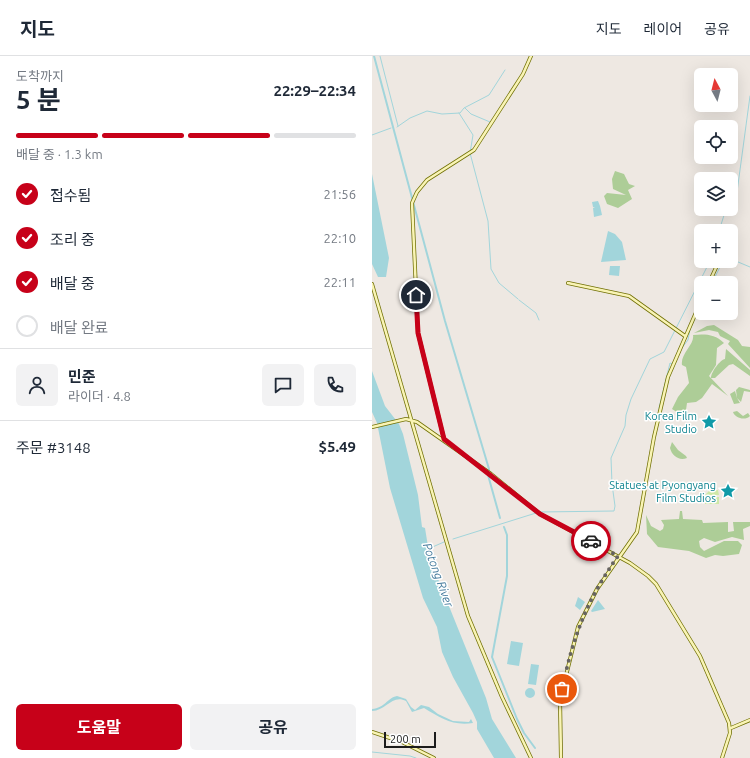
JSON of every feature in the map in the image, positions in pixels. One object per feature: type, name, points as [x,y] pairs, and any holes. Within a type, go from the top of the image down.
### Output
[{"type":"main road","points":[[444,439],[418,333],[413,201],[416,192],[427,180],[441,170],[470,154],[503,106],[526,69],[531,56]]},
{"type":"main road","points":[[568,283],[630,296],[685,336]]},
{"type":"main road","points":[[372,284],[468,616],[502,697],[530,758]]},
{"type":"main road","points":[[560,758],[560,700],[571,650],[578,627],[590,600],[618,556],[635,538],[638,532],[654,437],[668,377],[694,317]]},
{"type":"main road","points":[[372,427],[411,419],[444,439],[491,474],[537,510],[540,514],[618,556],[648,576],[656,584],[704,664],[731,728],[722,758]]},
{"type":"main road","points":[[731,728],[750,720]]},
{"type":"main road","points":[[372,732],[402,742],[434,758]]},
{"type":"green space","points":[[615,171],[624,174],[629,184],[635,186],[628,190],[632,199],[618,208],[607,204],[604,196],[607,193],[626,195],[613,189],[612,179]]},
{"type":"green space","points":[[714,325],[738,340],[742,346],[750,347],[750,368],[728,344],[730,341],[720,336],[718,332],[709,330],[694,333],[707,326]]},
{"type":"green space","points":[[693,335],[710,335],[724,343],[717,348],[716,365],[709,376],[728,396],[712,384],[702,398],[696,402],[687,403],[686,410],[690,415],[690,419],[688,419],[672,409],[678,397],[689,383],[686,367],[682,365],[682,361],[692,342]]},
{"type":"green space","points":[[726,349],[750,370],[750,376],[733,364],[729,365],[715,378],[711,378],[716,367],[725,359]]},
{"type":"green space","points":[[739,387],[750,390],[750,392],[744,391],[741,402],[737,398],[736,390]]},
{"type":"green space","points":[[735,391],[740,403],[734,404],[730,394]]},
{"type":"green space","points":[[737,411],[743,416],[748,413],[750,416],[743,419],[734,414],[733,412]]},
{"type":"green space","points":[[672,442],[687,458],[681,459],[674,455],[670,448]]},
{"type":"green space","points":[[710,490],[718,490],[719,495],[704,496]]},
{"type":"green space","points":[[719,497],[719,504],[705,504],[704,498]]},
{"type":"green space","points":[[680,511],[682,511],[683,519],[702,520],[703,523],[728,522],[728,532],[734,531],[733,522],[750,522],[750,526],[743,529],[744,540],[732,537],[715,542],[704,538],[699,541],[700,547],[704,551],[724,541],[738,541],[742,545],[739,554],[723,556],[715,555],[706,558],[689,551],[658,547],[647,534],[646,515],[651,526],[660,531],[663,529],[664,525],[661,520],[679,519]]},
{"type":"water","points":[[372,174],[389,258],[386,277],[378,277],[372,264]]},
{"type":"water","points":[[598,201],[602,215],[594,217],[593,208],[595,207],[593,207],[592,202]]},
{"type":"water","points":[[608,231],[615,234],[622,242],[626,260],[601,262]]},
{"type":"water","points":[[610,266],[620,266],[619,276],[609,275]]},
{"type":"water","points":[[372,371],[385,406],[399,424],[403,434],[418,495],[422,527],[425,528],[430,559],[486,698],[492,719],[516,758],[494,758],[477,729],[477,722],[473,713],[453,677],[442,652],[437,627],[423,598],[390,488],[377,423],[372,412]]},
{"type":"water","points":[[578,597],[585,602],[580,610],[575,606]]},
{"type":"water","points":[[598,600],[605,609],[592,612],[591,611]]},
{"type":"water","points":[[511,641],[523,643],[519,666],[507,664]]},
{"type":"water","points":[[531,664],[539,665],[536,685],[528,684]]},
{"type":"water","points":[[530,688],[535,693],[530,698],[525,693]]},
{"type":"water","points":[[397,696],[406,699],[415,710],[421,705],[429,707],[438,714],[453,721],[469,722],[471,719],[473,723],[466,724],[453,722],[441,718],[424,708],[412,712],[406,701],[401,699],[393,701],[377,710],[372,711],[372,709],[380,707]]},
{"type":"waterway","points":[[374,56],[445,321],[489,469],[488,475],[500,518]]},
{"type":"waterway","points":[[380,56],[398,126]]},
{"type":"waterway","points":[[397,127],[410,118],[427,111],[442,114],[460,113],[464,108],[489,95],[505,70]]},
{"type":"waterway","points":[[738,185],[750,96]]},
{"type":"waterway","points":[[465,108],[471,114],[490,122]]},
{"type":"waterway","points":[[459,113],[473,135],[470,153],[488,221],[491,269],[499,283],[518,299]]},
{"type":"waterway","points":[[372,135],[391,128]]},
{"type":"waterway","points":[[721,224],[724,216]]},
{"type":"waterway","points":[[738,262],[750,267]]},
{"type":"waterway","points":[[540,512],[614,511],[615,506],[611,458],[625,426],[626,415],[631,399],[650,359],[664,352],[706,268]]},
{"type":"waterway","points":[[716,276],[720,268]]},
{"type":"waterway","points":[[519,300],[536,313],[539,320]]},
{"type":"waterway","points":[[681,349],[688,340],[690,329],[694,320]]},
{"type":"waterway","points":[[659,408],[670,363],[673,364]]},
{"type":"waterway","points":[[453,539],[536,513]]},
{"type":"waterway","points":[[504,527],[507,535],[507,576],[492,657],[517,719],[524,733],[535,748]]},
{"type":"waterway","name":"Potong River","points":[[428,549],[444,542]]},
{"type":"waterway","points":[[372,752],[416,758]]},
{"type":"way so far","points":[[562,689],[571,650],[583,614],[596,588],[618,556],[591,541]]},
{"type":"place","name":"Korea Film Studio","points":[[709,422]]},
{"type":"place","name":"Statues at Pyongyang Film Studios","points":[[728,491]]},
{"type":"route","points":[[416,295],[418,333],[444,439],[491,474],[540,514],[591,541]]}]
